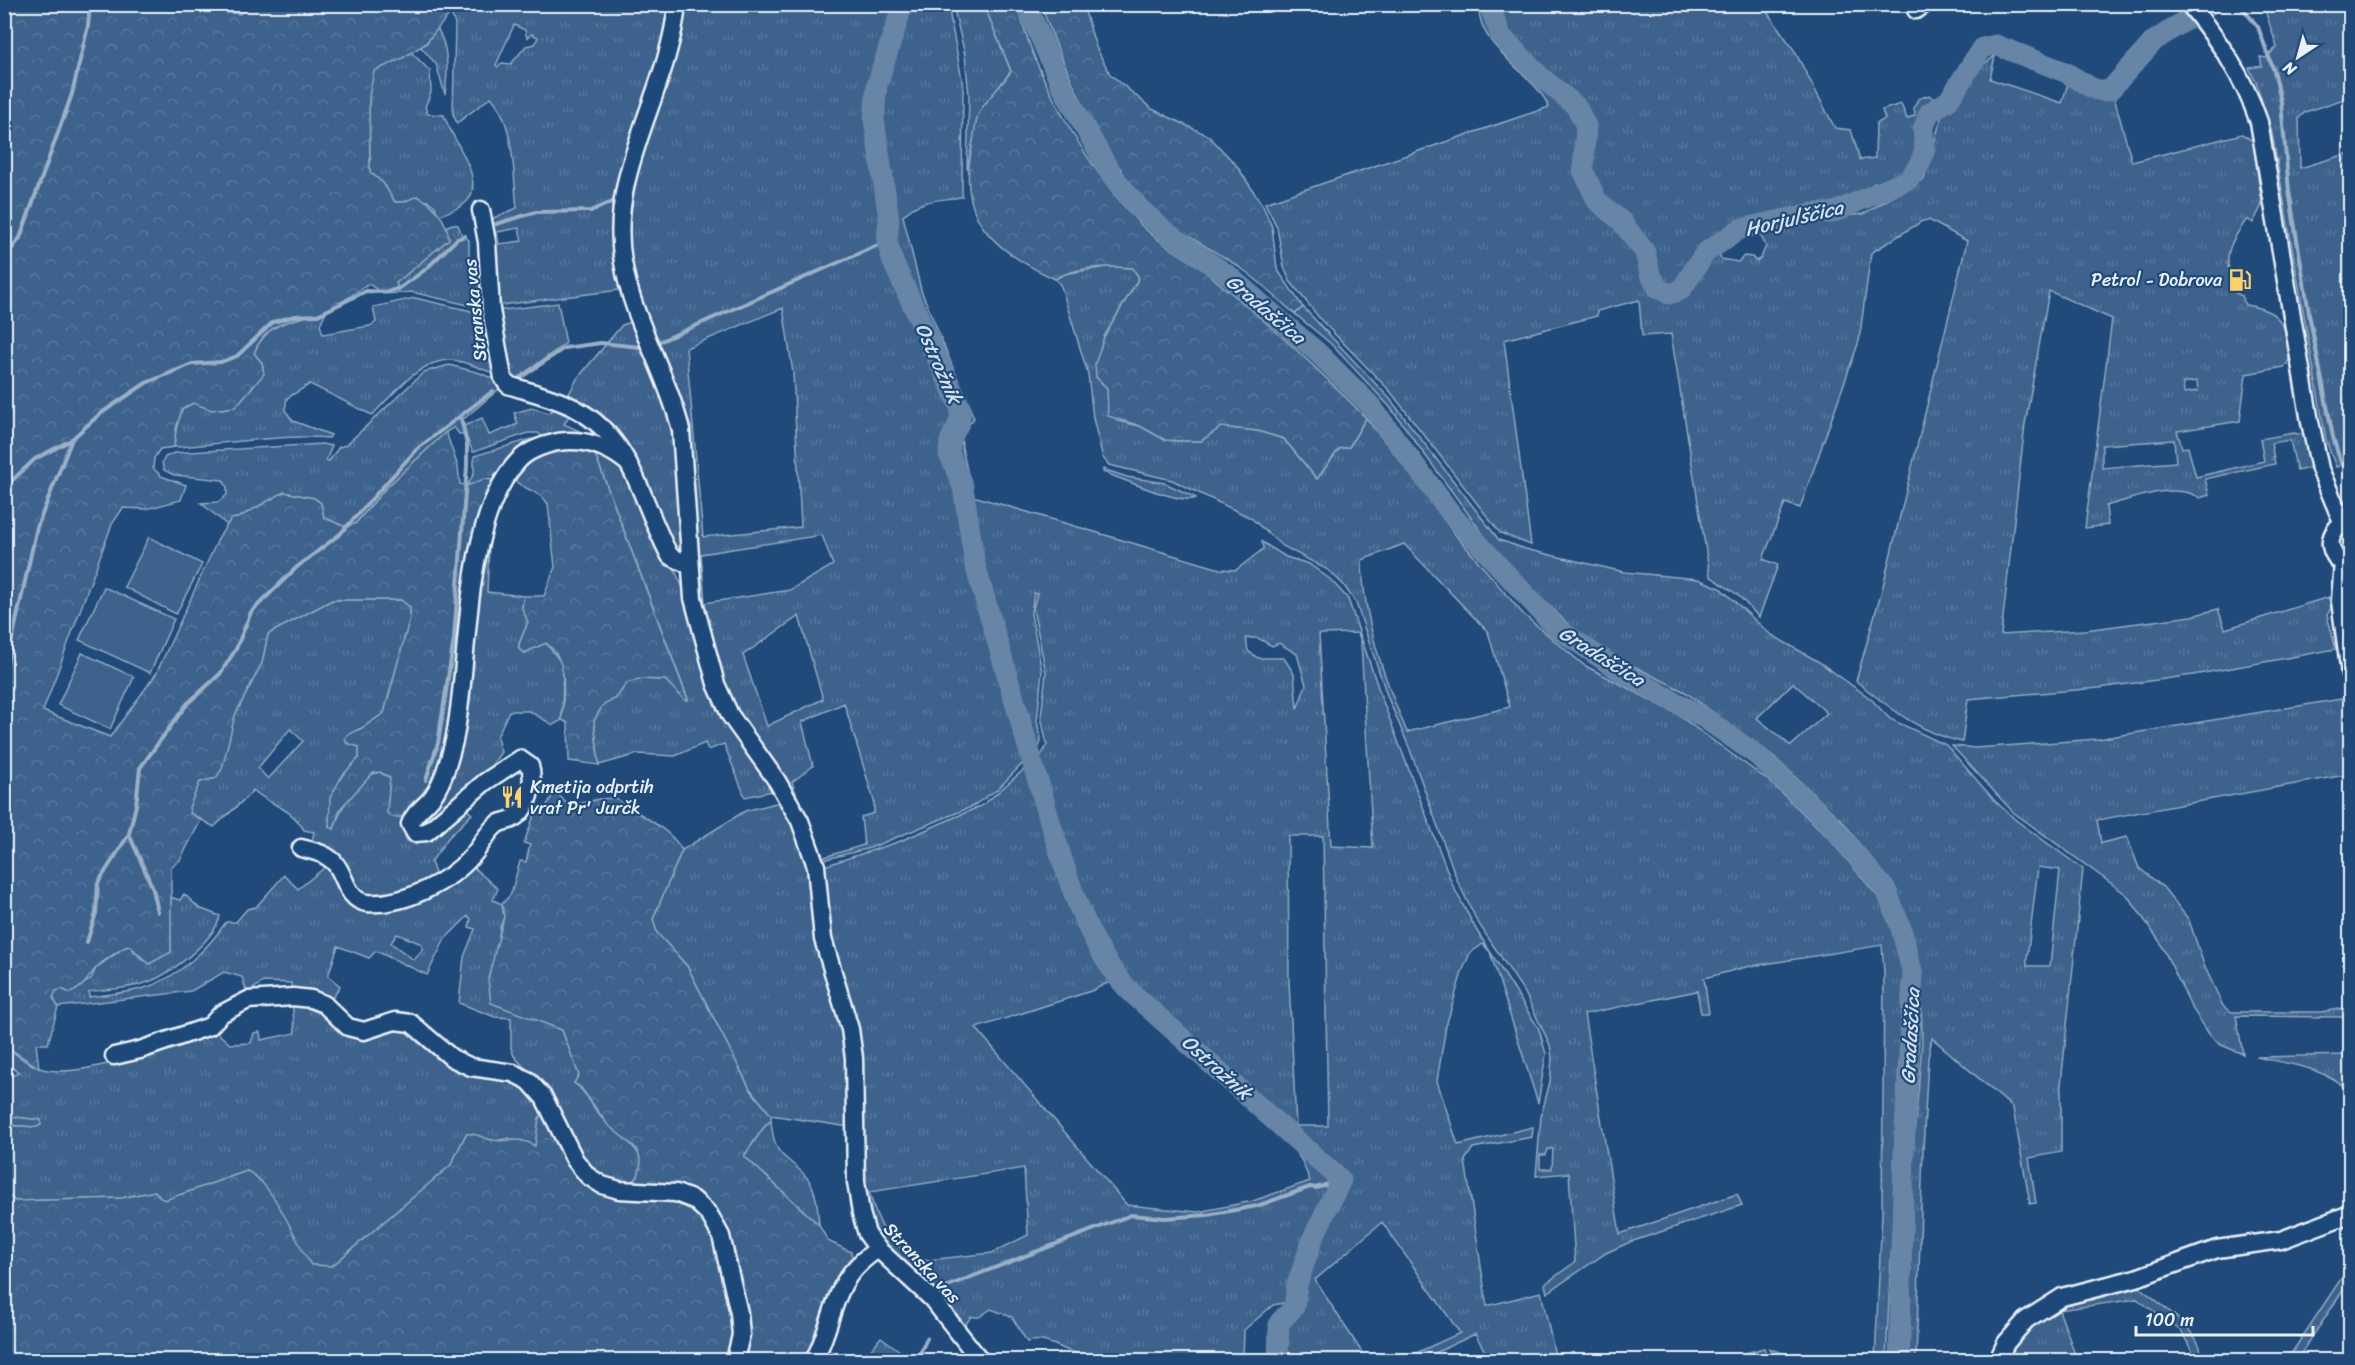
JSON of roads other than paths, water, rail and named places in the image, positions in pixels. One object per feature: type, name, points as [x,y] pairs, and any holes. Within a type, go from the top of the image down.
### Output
[{"type":"street","name":"Stranska vas","points":[[677,4],[656,93],[630,163],[622,204],[621,237],[623,262],[632,292],[674,403],[681,430],[693,598],[716,684],[730,716],[777,781],[800,821],[816,866],[823,939],[850,1029],[854,1058],[855,1146],[861,1214],[867,1234],[878,1249],[932,1299],[980,1360]]},
{"type":"street","points":[[2189,4],[2234,63],[2248,91],[2259,122],[2320,469],[2347,524],[2337,528],[2330,540],[2333,553],[2347,563],[2340,601],[2350,674]]},
{"type":"street","name":"Stranska vas","points":[[481,210],[488,242],[491,310],[503,378],[508,385],[565,404],[592,419],[618,444],[629,464],[657,533],[670,556],[689,565]]},
{"type":"street","points":[[301,848],[326,856],[334,862],[353,896],[366,903],[377,903],[410,896],[441,881],[466,862],[493,827],[500,822],[514,818],[529,795],[532,785],[530,766],[520,759],[485,782],[427,832],[415,833],[410,824],[439,785],[454,741],[463,690],[465,651],[482,534],[507,477],[519,460],[529,452],[553,443],[579,442],[607,448],[629,464]]},
{"type":"street","points":[[114,1056],[140,1050],[210,1026],[221,1014],[248,1000],[293,997],[311,999],[324,1004],[348,1027],[364,1031],[394,1021],[411,1023],[452,1058],[471,1067],[513,1073],[529,1081],[544,1098],[575,1160],[588,1176],[602,1185],[619,1190],[676,1193],[694,1200],[709,1214],[721,1236],[739,1313],[741,1335],[735,1360]]},
{"type":"street","points":[[1998,1360],[2006,1342],[2026,1320],[2062,1297],[2136,1278],[2217,1250],[2281,1240],[2350,1214]]},
{"type":"street","points":[[814,1360],[824,1341],[834,1302],[846,1278],[858,1262],[878,1249]]},
{"type":"waterway","points":[[4,259],[20,238],[72,94],[88,26],[90,4]]},
{"type":"waterway","name":"Ostrožnik","points":[[903,4],[877,85],[874,119],[889,219],[887,241],[893,262],[961,409],[959,423],[950,441],[949,453],[963,487],[975,565],[1031,757]]},
{"type":"waterway","name":"Gradaščica","points":[[1026,4],[1062,87],[1111,174],[1139,208],[1167,233],[1229,276],[1319,354],[1370,405],[1453,516],[1556,628],[1620,671],[1704,718],[1758,756],[1831,825],[1886,890],[1901,928],[1913,975],[1904,1149],[1899,1360]]},
{"type":"waterway","name":"Horjulščica","points":[[1489,4],[1501,36],[1541,77],[1576,106],[1586,126],[1583,170],[1597,201],[1621,221],[1645,252],[1650,274],[1658,288],[1669,294],[1681,290],[1705,253],[1740,229],[1813,213],[1832,213],[1909,179],[1920,164],[1925,149],[1923,130],[1929,113],[1949,100],[1982,48],[1996,45],[2065,72],[2092,88],[2102,91],[2110,90],[2154,41],[2210,4]]},
{"type":"waterway","points":[[2236,4],[2258,27],[2275,74],[2281,102],[2289,191],[2310,319],[2333,437],[2341,463]]},
{"type":"waterway","points":[[496,224],[536,212],[591,211],[617,200]]},
{"type":"waterway","points":[[4,676],[37,527],[72,439],[100,414],[146,383],[192,364],[221,362],[237,356],[273,322],[295,316],[318,315],[366,291],[387,292],[400,288],[426,269],[457,239],[465,236]]},
{"type":"waterway","points":[[661,341],[887,241]]},
{"type":"waterway","points":[[517,380],[564,348],[601,343],[640,347]]},
{"type":"waterway","points":[[87,942],[96,913],[98,883],[129,834],[136,805],[140,768],[187,704],[220,674],[236,649],[251,612],[297,567],[340,534],[417,449],[493,391]]},
{"type":"waterway","points":[[426,780],[438,743],[454,639],[467,466],[467,445],[461,417]]},
{"type":"waterway","points":[[4,488],[35,459],[71,440]]},
{"type":"waterway","name":"Ostrožnik","points":[[1033,765],[1061,856],[1084,919],[1098,948],[1115,973],[1134,995],[1341,1180],[1313,1238],[1297,1285],[1294,1307],[1279,1323],[1278,1360]]},
{"type":"waterway","points":[[129,834],[153,889],[158,912]]},
{"type":"waterway","points":[[940,1289],[1131,1215],[1165,1218],[1207,1215],[1257,1206],[1310,1187],[1316,1188],[1341,1180]]},
{"type":"waterway","points":[[917,1360],[927,1338]]},
{"type":"place","name":"Petrol - Dobrova","points":[[2240,280]]},
{"type":"place","name":"Kmetija odprtih vrat Pr' Jurčk","points":[[512,797]]}]
